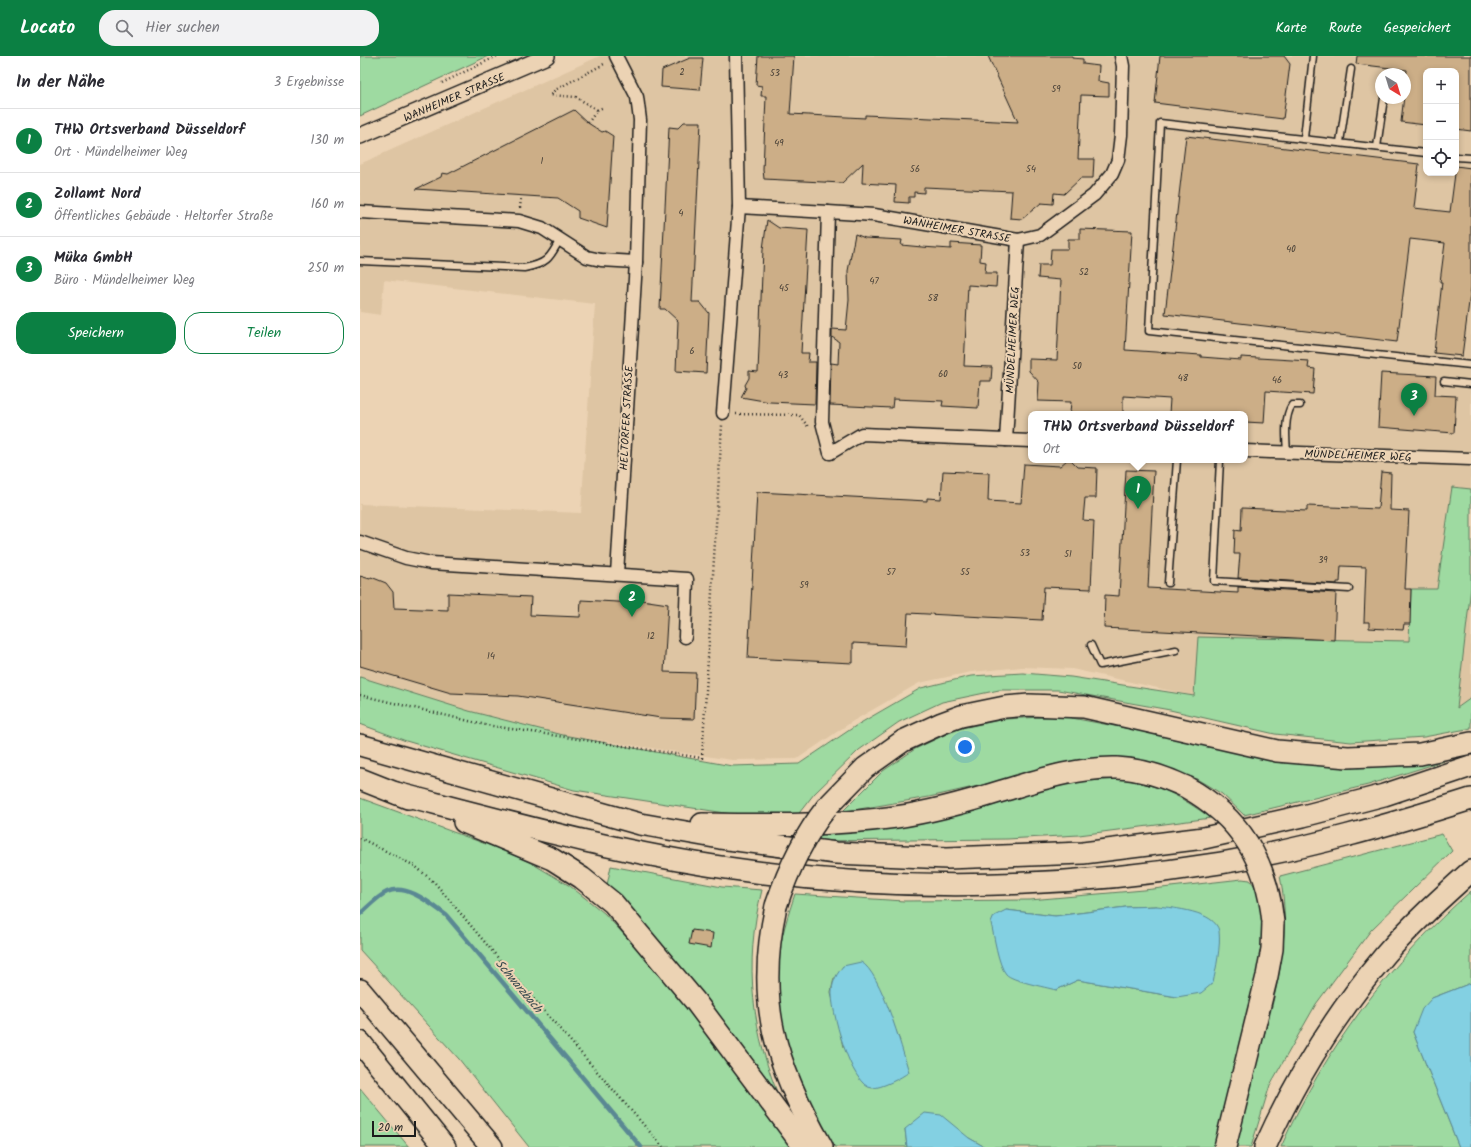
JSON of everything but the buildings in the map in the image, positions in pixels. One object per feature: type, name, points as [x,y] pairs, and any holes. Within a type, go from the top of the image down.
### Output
[{"type":"highway","points":[[822,1147],[800,1109],[789,1083],[779,1057],[770,1019],[767,967],[771,928],[776,906],[794,858],[815,821],[865,768],[903,741],[961,716],[1005,707],[1030,705],[1084,707],[1277,751],[1308,754],[1348,757],[1420,754],[1471,744]]},
{"type":"highway","points":[[360,745],[640,824],[720,838],[836,853],[947,858],[1083,853],[1204,838],[1303,816],[1384,795],[1471,766]]},
{"type":"highway","points":[[640,824],[788,825],[868,820],[898,816],[951,805],[1071,772],[1117,768],[1166,778],[1186,787],[1220,810],[1245,839],[1263,874],[1271,903],[1273,922],[1272,949],[1267,976],[1225,1147]]},
{"type":"highway","points":[[360,779],[552,859],[582,878],[613,903],[695,1001],[804,1147]]},
{"type":"highway","points":[[396,793],[569,838],[727,868],[833,879],[952,886],[1087,880],[1222,863],[1301,846],[1399,822],[1471,799]]},
{"type":"highway","points":[[1265,1147],[1276,1122],[1309,1061],[1341,1012],[1386,954],[1431,907],[1471,871]]},
{"type":"highway","points":[[360,990],[492,1147]]},
{"type":"highway","points":[[360,1042],[445,1147]]},
{"type":"street","name":"WANHEIMER STRASSE","points":[[360,136],[547,56]]},
{"type":"street","points":[[723,413],[739,207],[736,56]]},
{"type":"street","name":"WANHEIMER STRASSE","points":[[739,207],[874,214],[1018,240],[1040,235],[1094,195],[1112,174],[1118,160],[1121,134],[1123,66],[1121,56]]},
{"type":"street","name":"HELTORFER STRASSE","points":[[616,57],[637,97],[640,120],[636,262],[617,574]]},
{"type":"street","points":[[360,212],[519,221],[542,228],[587,257],[601,260],[636,262]]},
{"type":"street","points":[[828,212],[822,422],[830,453],[862,434],[1028,441]]},
{"type":"street","name":"MÜNDELHEIMER WEG","points":[[1006,440],[1018,240]]},
{"type":"street","name":"MÜNDELHEIMER WEG","points":[[1248,451],[1471,460]]},
{"type":"street","points":[[360,542],[406,558],[431,563],[687,579],[685,637]]},
{"type":"lane","points":[[1304,138],[1313,56]]},
{"type":"lane","points":[[1340,142],[1351,69]]},
{"type":"lane","points":[[1377,147],[1383,104]]},
{"type":"lane","points":[[1423,153],[1340,142],[1160,123],[1149,331],[1471,365]]},
{"type":"lane","points":[[1459,157],[1471,158]]},
{"type":"lane","points":[[360,261],[524,268],[538,266],[546,261],[551,256],[560,239]]},
{"type":"lane","points":[[1444,381],[1471,384]]},
{"type":"lane","points":[[1287,452],[1286,438],[1288,410],[1292,405],[1300,405]]},
{"type":"lane","points":[[1168,583],[1177,463]]},
{"type":"lane","points":[[1220,463],[1214,581],[1349,590]]},
{"type":"lane","points":[[1091,645],[1100,665],[1176,650]]},
{"type":"path","points":[[597,110],[576,97],[550,95],[555,90],[616,57]]},
{"type":"path","points":[[588,123],[597,110],[604,107]]},
{"type":"path","points":[[360,695],[486,725],[702,758],[723,413],[799,415],[812,431]]},
{"type":"path","points":[[360,838],[415,866],[435,883],[504,965],[663,1147]]},
{"type":"shaded area","points":[[600,56],[1471,56],[1471,698],[1457,709],[1194,696],[1072,669],[1022,667],[971,672],[919,683],[853,721],[797,759],[732,760],[563,735],[469,711],[360,677],[360,504],[581,513],[595,304],[384,280],[381,315],[360,312],[360,164]]},
{"type":"green space","points":[[360,56],[488,56],[360,116]]},
{"type":"green space","points":[[1452,487],[1471,489],[1471,587],[1457,708],[1471,698],[1471,728],[1467,729],[1424,737],[1351,742],[1275,734],[1170,710],[1058,690],[999,690],[942,702],[899,722],[859,750],[814,794],[796,817],[752,817],[574,790],[406,741],[360,724],[360,677],[469,711],[563,735],[732,766],[799,764],[857,725],[921,688],[971,676],[1023,673],[1071,677],[1194,696],[1198,637],[1409,641],[1411,589],[1437,589]]},
{"type":"green space","points":[[1061,716],[1168,736],[1393,764],[1444,761],[1368,785],[1244,815],[1222,794],[1195,778],[1162,767],[1054,769],[929,797],[842,812],[883,771],[915,749],[957,729],[1005,719]]},
{"type":"green space","points":[[1122,779],[1149,785],[1170,792],[1211,818],[1079,835],[1007,839],[816,841],[823,831],[1052,786],[1085,781]]},
{"type":"green space","points":[[360,798],[505,851],[533,864],[570,886],[604,913],[655,968],[795,1147],[529,1147],[459,1059],[360,950]]},
{"type":"green space","points":[[1442,834],[1452,851],[1371,930],[1316,1004],[1270,1085],[1251,1147],[1235,1147],[1242,1114],[1278,979],[1283,945],[1284,910],[1280,876]]},
{"type":"green space","points":[[611,866],[722,887],[762,890],[756,917],[753,945],[752,972],[754,998],[757,1025],[764,1052],[782,1104],[606,890]]},
{"type":"green space","points":[[1242,879],[1250,880],[1254,885],[1260,900],[1264,921],[1265,960],[1218,1147],[985,1147],[969,1138],[905,1129],[907,1147],[835,1147],[812,1110],[794,1068],[779,1002],[779,951],[787,918],[795,894],[904,901],[1030,900],[1144,890]],"holes":[[[1157,906],[1177,997],[1078,980],[1056,990],[1006,910],[1055,916],[1126,907]],[[834,978],[876,981],[900,1041],[843,1047],[831,992]]]},
{"type":"green space","points":[[1471,891],[1471,983],[1432,998],[1413,1032],[1459,1147],[1281,1147],[1317,1076],[1362,1009],[1387,977],[1414,947]]},
{"type":"green space","points":[[360,1088],[409,1147],[360,1147]]},
{"type":"water","points":[[1157,906],[1202,915],[1216,924],[1219,931],[1219,943],[1213,983],[1201,993],[1177,997],[1078,980],[1056,990],[1009,977],[1003,970],[1001,964],[991,923],[994,916],[1006,910],[1055,916],[1126,907]]},
{"type":"water","points":[[861,962],[869,969],[883,995],[909,1072],[876,1088],[872,1088],[864,1084],[857,1075],[850,1061],[838,1029],[832,999],[833,983],[843,966]]},
{"type":"water","points":[[1471,983],[1471,1147],[1459,1147],[1413,1032],[1422,1009],[1432,998]]},
{"type":"water","points":[[925,1113],[941,1115],[969,1138],[985,1147],[907,1147],[905,1129]]},
{"type":"waterway","name":"Schwarzbach","points":[[360,914],[380,896],[387,892],[403,890],[418,896],[446,915],[641,1147]]},
{"type":"place","name":"Müka GmbH","points":[[1414,416]]},
{"type":"place","name":"THW Ortsverband Düsseldorf","points":[[1138,509]]},
{"type":"place","name":"Zollamt Nord","points":[[632,617]]}]
